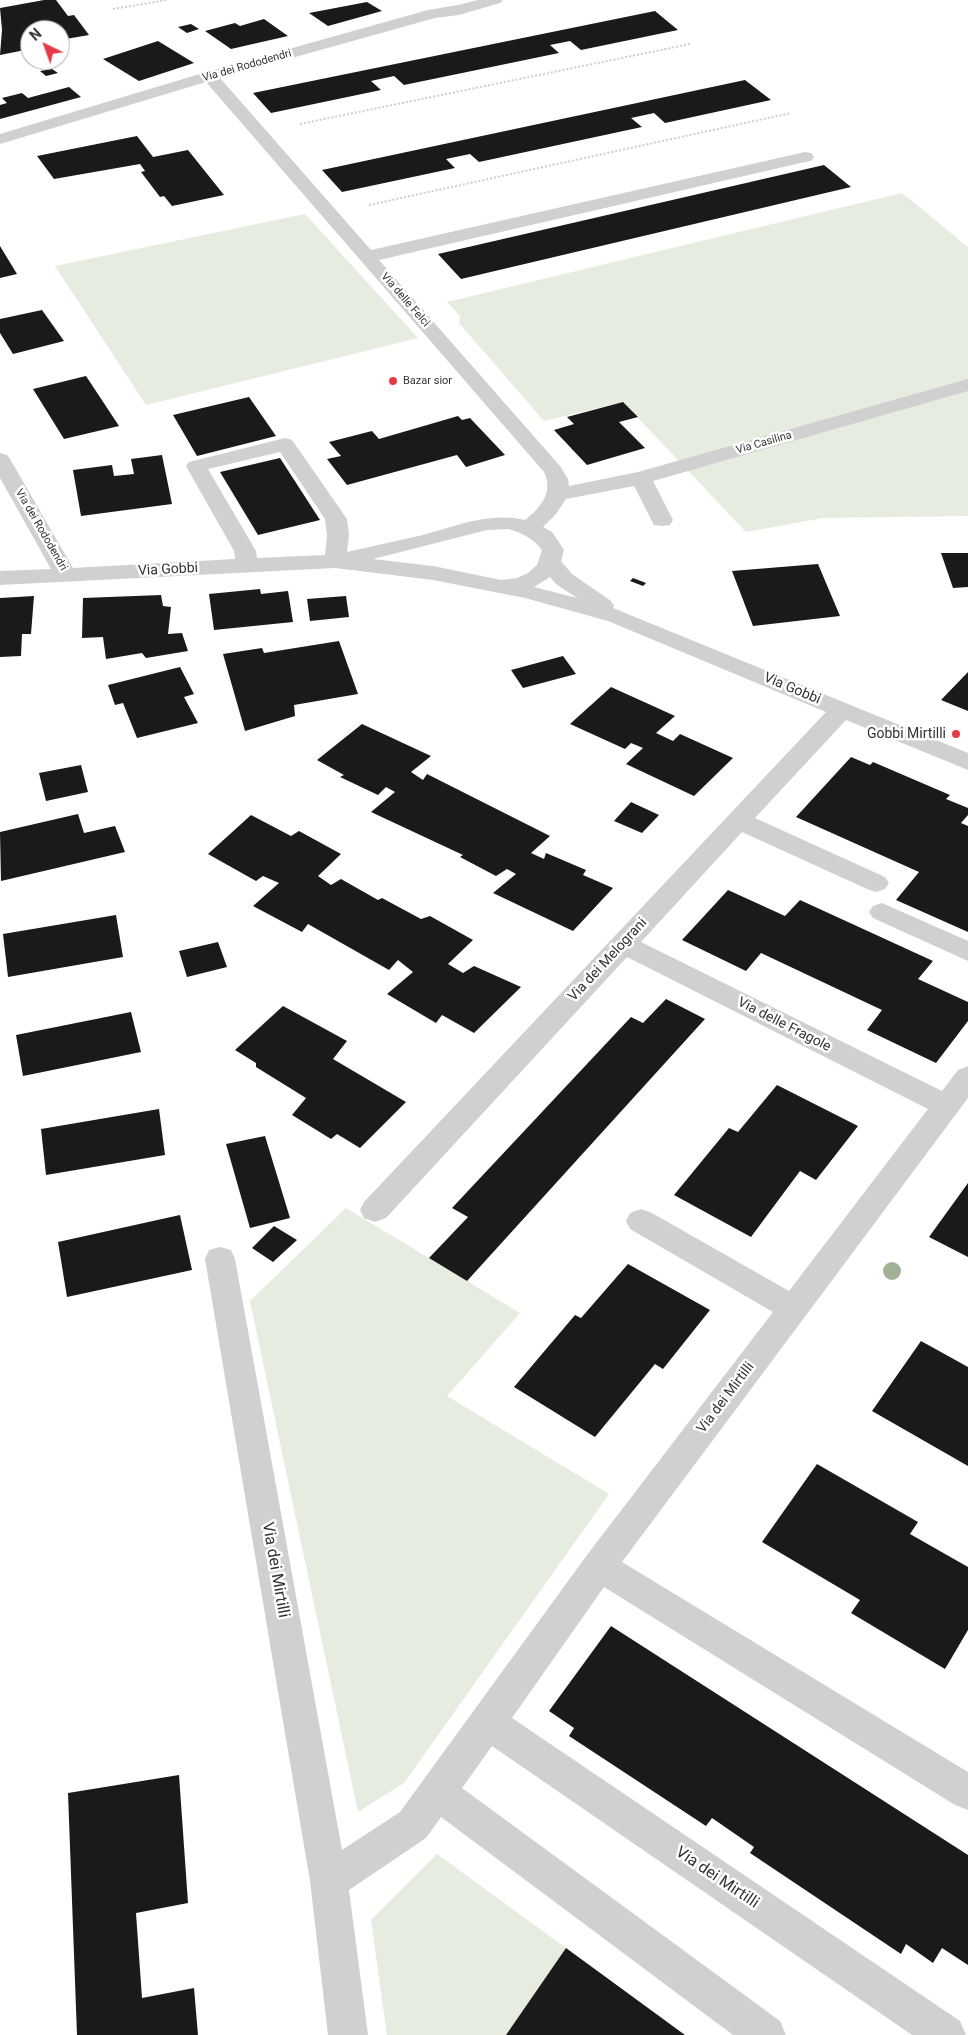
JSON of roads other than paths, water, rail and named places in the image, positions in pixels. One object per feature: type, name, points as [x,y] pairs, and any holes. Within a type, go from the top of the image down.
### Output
[{"type":"street","name":"Via dei Rododendri","points":[[0,140],[209,76],[434,14],[459,10],[495,0]]},
{"type":"street","name":"Via delle Felci","points":[[209,76],[553,470],[559,479],[558,494]]},
{"type":"street","points":[[367,257],[805,157]]},
{"type":"street","name":"Via Casilina","points":[[558,494],[641,478],[968,385]]},
{"type":"street","points":[[247,566],[245,551],[196,466],[285,444],[336,519],[338,535],[335,561]]},
{"type":"street","name":"Via dei Rododendri","points":[[0,458],[66,575]]},
{"type":"street","points":[[641,478],[662,520]]},
{"type":"street","points":[[528,528],[542,517],[558,494]]},
{"type":"street","name":"Via Gobbi","points":[[0,578],[335,561],[425,541],[466,529],[508,523],[528,528],[544,537],[552,550],[550,564],[542,574],[526,582],[507,586],[477,582]]},
{"type":"street","points":[[466,529],[453,538],[446,548],[446,560],[453,571],[477,582]]},
{"type":"street","name":"Via Gobbi","points":[[335,561],[433,573],[528,592],[616,616],[968,762]]},
{"type":"street","name":"Via Gobbi","points":[[550,564],[564,579],[616,616]]},
{"type":"street","name":"Via dei Melograni","points":[[375,1210],[842,710]]},
{"type":"street","points":[[739,821],[876,883]]},
{"type":"street","points":[[882,912],[968,952]]},
{"type":"street","name":"Via delle Fragole","points":[[623,944],[946,1106]]},
{"type":"street","name":"Via dei Mirtilli","points":[[329,1881],[414,1825],[599,1566],[968,1077]]},
{"type":"street","points":[[641,1221],[793,1308]]},
{"type":"street","name":"Via dei Mirtilli","points":[[220,1259],[329,1881],[348,2035]]},
{"type":"street","points":[[599,1566],[968,1792]]},
{"type":"street","name":"Via dei Mirtilli","points":[[488,1722],[946,2035]]},
{"type":"street","points":[[438,1792],[766,2035]]},
{"type":"place","name":"Bazar sior","points":[[393,381]]},
{"type":"place","name":"Gobbi Mirtilli","points":[[956,734]]}]
